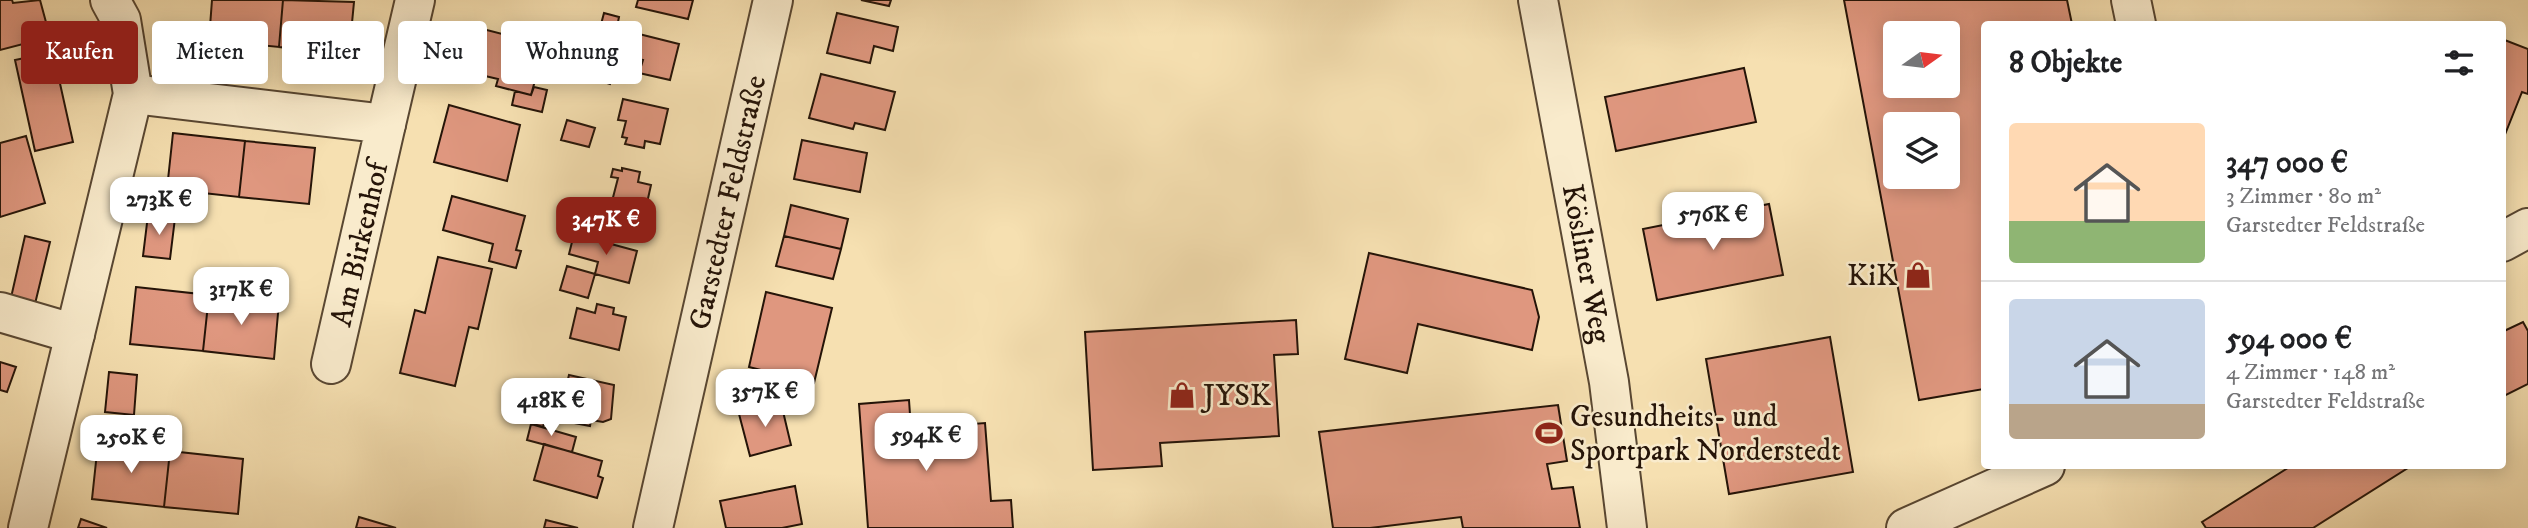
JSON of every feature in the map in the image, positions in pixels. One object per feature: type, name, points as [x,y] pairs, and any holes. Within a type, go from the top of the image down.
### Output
[{"type":"street","points":[[28,528],[133,94],[121,20],[110,0]]},
{"type":"street","name":"Am Birkenhof","points":[[331,364],[415,0]]},
{"type":"street","name":"Garstedter Feldstraße","points":[[653,528],[773,0]]},
{"type":"street","name":"Kösliner Weg","points":[[1538,0],[1609,382],[1628,528]]},
{"type":"street","points":[[2131,0],[2135,21]]},
{"type":"street","name":"Am Birkenhof","points":[[133,94],[386,124]]},
{"type":"street","points":[[2506,240],[2528,228]]},
{"type":"street","points":[[0,312],[75,334]]},
{"type":"street","points":[[1906,528],[2038,469]]},
{"type":"building","points":[[0,0],[12,0],[13,3],[40,0],[46,21],[21,21],[21,45],[0,50]]},
{"type":"building","points":[[212,0],[283,0],[279,47],[268,46],[268,21],[210,21]]},
{"type":"building","points":[[283,0],[354,2],[352,21],[282,21],[282,47],[279,47]]},
{"type":"building","points":[[638,0],[693,0],[688,19],[636,7]]},
{"type":"building","points":[[861,0],[891,0],[889,6]]},
{"type":"building","points":[[1844,0],[2067,0],[2071,21],[1981,21],[1981,390],[1919,400]]},
{"type":"building","points":[[604,13],[619,17],[618,21],[602,21]]},
{"type":"building","points":[[837,13],[898,27],[893,51],[874,46],[870,63],[827,53]]},
{"type":"building","points":[[487,30],[501,34],[501,84],[534,84],[531,95],[496,86],[498,79],[487,76]]},
{"type":"building","points":[[642,35],[679,44],[670,80],[642,74]]},
{"type":"building","points":[[2506,41],[2528,49],[2528,94],[2522,92],[2506,132]]},
{"type":"building","points":[[21,59],[21,84],[60,84],[73,142],[35,151],[15,60]]},
{"type":"building","points":[[1744,68],[1756,122],[1616,151],[1605,97]]},
{"type":"building","points":[[821,74],[895,92],[885,130],[855,123],[853,129],[809,118]]},
{"type":"building","points":[[534,87],[547,90],[542,112],[512,105],[515,91],[531,95]]},
{"type":"building","points":[[623,99],[668,109],[660,144],[645,141],[644,148],[625,144],[627,138],[622,137],[626,121],[618,120]]},
{"type":"building","points":[[449,105],[520,125],[507,181],[434,162]]},
{"type":"building","points":[[567,120],[595,128],[589,147],[561,140]]},
{"type":"building","points":[[173,133],[245,141],[239,197],[167,189]]},
{"type":"building","points":[[26,136],[45,203],[0,217],[0,143]]},
{"type":"building","points":[[802,140],[867,153],[860,192],[794,179]]},
{"type":"building","points":[[245,141],[315,148],[309,204],[239,197]]},
{"type":"building","points":[[622,168],[640,172],[638,182],[651,185],[643,221],[609,213],[618,178],[611,177],[613,169],[622,171]]},
{"type":"building","points":[[452,196],[525,216],[516,250],[521,251],[516,268],[489,261],[493,244],[443,230]]},
{"type":"building","points":[[1769,204],[1783,275],[1657,300],[1643,229]]},
{"type":"building","points":[[791,205],[848,219],[841,249],[784,236]]},
{"type":"building","points":[[148,215],[175,218],[170,259],[143,256]]},
{"type":"building","points":[[574,234],[637,251],[629,283],[595,274],[598,262],[569,254]]},
{"type":"building","points":[[25,236],[50,242],[34,308],[10,302]]},
{"type":"building","points":[[784,236],[841,249],[833,279],[776,266]]},
{"type":"building","points":[[1369,253],[1532,290],[1539,317],[1532,350],[1418,324],[1407,373],[1345,359]]},
{"type":"building","points":[[438,257],[492,269],[478,329],[469,327],[455,386],[400,373],[415,310],[425,313]]},
{"type":"building","points":[[567,266],[595,274],[588,298],[560,290]]},
{"type":"building","points":[[136,287],[209,295],[203,351],[130,344]]},
{"type":"building","points":[[766,292],[832,308],[814,383],[749,367]]},
{"type":"building","points":[[209,295],[279,302],[274,359],[203,351]]},
{"type":"building","points":[[597,304],[614,308],[613,314],[626,317],[619,350],[570,338],[577,308],[595,313]]},
{"type":"building","name":"JYSK","points":[[1296,320],[1298,354],[1274,355],[1279,436],[1160,443],[1162,466],[1093,470],[1085,332]]},
{"type":"building","points":[[2523,322],[2528,331],[2528,384],[2506,395],[2506,330]]},
{"type":"building","points":[[1830,337],[1853,472],[1729,494],[1706,359]]},
{"type":"building","points":[[0,362],[16,367],[7,392],[0,390]]},
{"type":"building","points":[[109,372],[137,375],[134,415],[105,412]]},
{"type":"building","points":[[569,375],[614,385],[611,419],[603,422],[591,420],[590,426],[569,422],[571,417],[559,414],[562,403],[555,401],[558,385],[566,387]]},
{"type":"building","points":[[909,400],[911,429],[985,423],[991,501],[1011,500],[1013,528],[868,528],[859,404]]},
{"type":"building","points":[[515,403],[547,413],[543,427],[511,417]]},
{"type":"building","points":[[781,403],[791,445],[750,456],[739,414]]},
{"type":"building","points":[[1558,405],[1567,461],[1547,464],[1552,489],[1573,487],[1580,528],[1463,528],[1461,517],[1370,528],[1333,528],[1319,432]]},
{"type":"building","points":[[531,424],[576,437],[572,452],[527,440]]},
{"type":"building","points":[[98,443],[170,451],[164,507],[92,499]]},
{"type":"building","points":[[544,444],[602,461],[598,476],[603,478],[597,498],[534,480]]},
{"type":"building","points":[[170,451],[243,459],[238,514],[164,507]]},
{"type":"building","points":[[2286,469],[2406,469],[2313,528],[2206,528],[2202,522]]},
{"type":"building","points":[[795,486],[802,524],[782,528],[726,528],[720,501]]},
{"type":"building","points":[[359,517],[396,528],[356,528]]},
{"type":"building","points":[[81,519],[107,528],[78,528]]},
{"type":"building","points":[[546,520],[578,528],[544,528]]},
{"type":"place","name":"KiK","points":[[1918,275]]},
{"type":"place","name":"JYSK","points":[[1182,395]]},
{"type":"place","name":"Gesundheits- und Sportpark Norderstedt","points":[[1549,433]]}]
